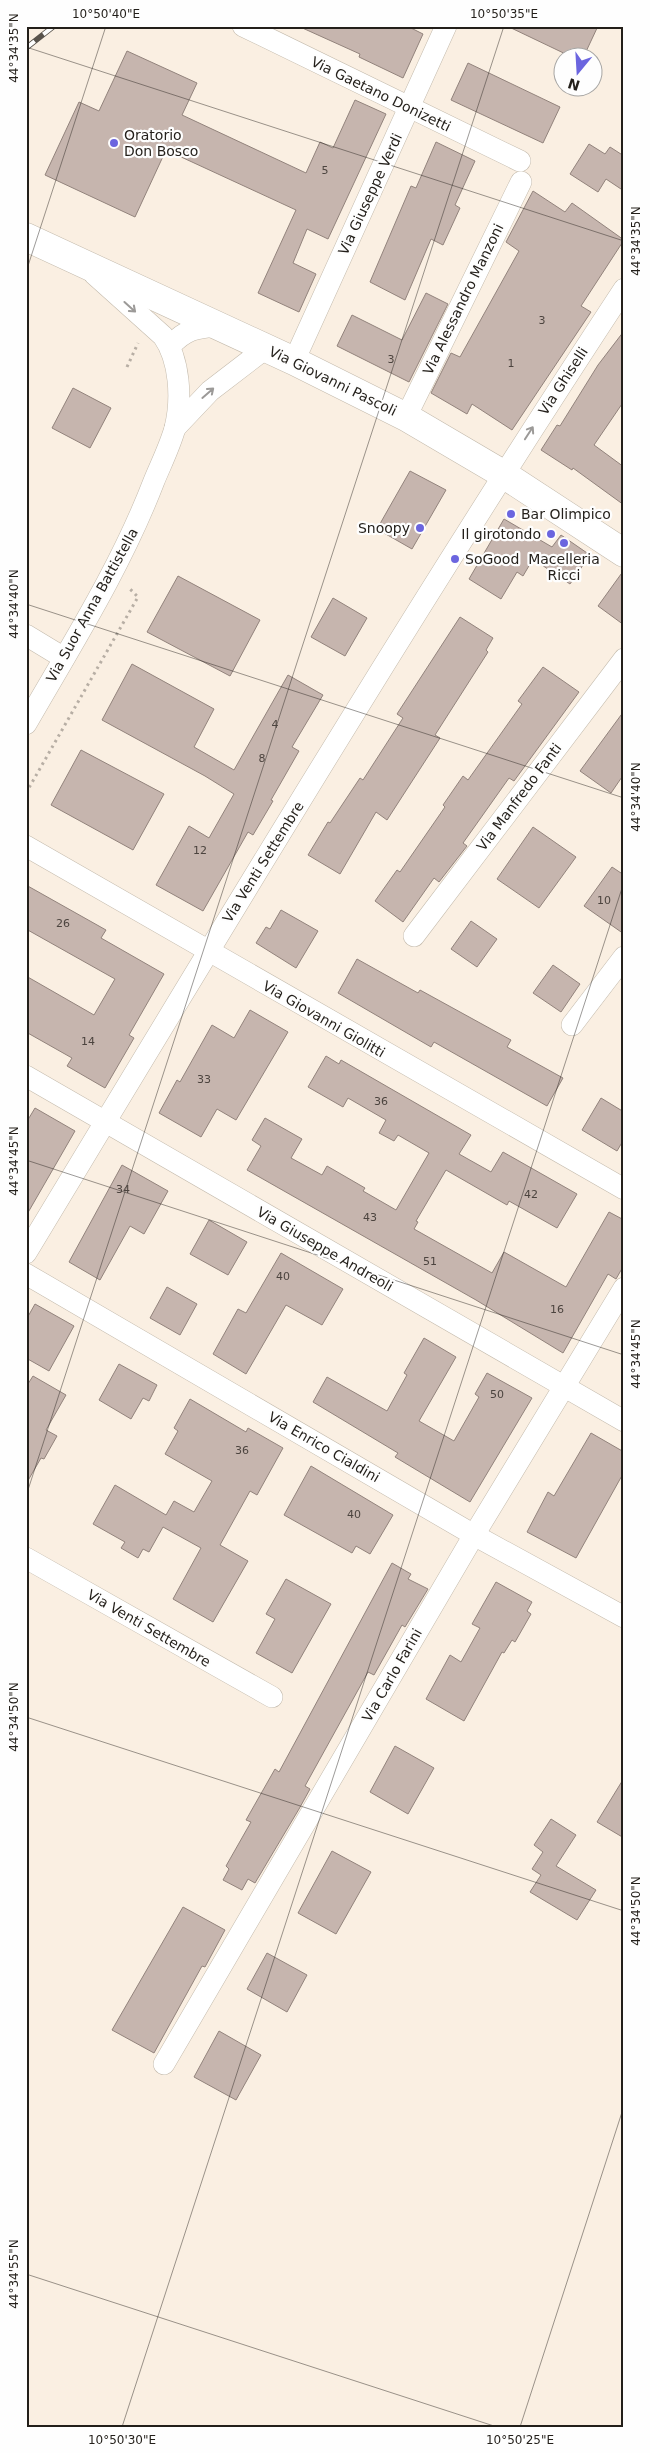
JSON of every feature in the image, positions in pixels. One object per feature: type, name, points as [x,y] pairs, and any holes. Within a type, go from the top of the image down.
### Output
[{"type":"street","name":"Via Gaetano Donizetti","points":[[243,26],[520,161]]},
{"type":"street","name":"Via Giuseppe Verdi","points":[[294,361],[446,26]]},
{"type":"street","name":"Via Alessandro Manzoni","points":[[406,417],[521,182]]},
{"type":"street","name":"Via Giovanni Pascoli","points":[[26,237],[294,361],[406,417],[621,545]]},
{"type":"street","points":[[81,263],[163,336],[170,346],[178,385],[179,402],[175,428]]},
{"type":"street","name":"Via Ghiselli","points":[[503,474],[624,289]]},
{"type":"street","points":[[170,346],[181,334],[190,330],[218,326]]},
{"type":"street","points":[[175,428],[210,391],[266,348]]},
{"type":"street","name":"Via Suor Anna Battistella","points":[[26,724],[113,572],[143,510],[175,428]]},
{"type":"street","name":"Via Venti Settembre","points":[[26,1253],[207,952],[503,474]]},
{"type":"street","points":[[26,636],[64,658]]},
{"type":"street","name":"Via Manfredo Fanti","points":[[414,936],[624,658]]},
{"type":"street","name":"Via Giovanni Giolitti","points":[[26,846],[207,952],[624,1190]]},
{"type":"street","points":[[572,1025],[624,957]]},
{"type":"street","name":"Via Giuseppe Andreoli","points":[[26,1076],[624,1421]]},
{"type":"street","name":"Via Enrico Cialdini","points":[[26,1274],[474,1534],[624,1617]]},
{"type":"street","name":"Via Carlo Farini","points":[[164,2064],[474,1534],[624,1288]]},
{"type":"street","name":"Via Venti Settembre","points":[[26,1558],[272,1698]]},
{"type":"path","points":[[27,793],[138,597],[113,572]]},
{"type":"building","points":[[298,26],[407,26],[423,34],[403,78],[359,57],[360,54]]},
{"type":"building","points":[[507,26],[598,26],[588,48],[553,48]]},
{"type":"building","points":[[127,51],[197,83],[182,115],[306,173],[320,142],[333,148],[355,100],[386,114],[328,239],[307,229],[293,263],[316,274],[299,312],[258,293],[296,210],[166,150],[135,217],[45,175],[79,102],[99,111]]},
{"type":"building","points":[[468,63],[560,107],[543,143],[451,100]]},
{"type":"building","points":[[436,142],[475,161],[455,205],[460,208],[443,245],[431,239],[405,300],[370,282],[411,186],[416,188]]},
{"type":"building","points":[[589,144],[605,154],[610,147],[624,156],[624,191],[606,179],[598,192],[570,174]]},
{"type":"building","points":[[533,191],[565,212],[572,203],[624,240],[581,306],[591,312],[512,430],[472,404],[467,414],[431,393],[451,353],[460,357],[519,251],[506,242]]},
{"type":"building","points":[[426,293],[448,304],[409,382],[337,346],[352,315],[402,340]]},
{"type":"building","points":[[624,331],[624,401],[594,445],[624,467],[624,505],[573,468],[572,470],[541,450],[557,425],[560,426],[598,365]]},
{"type":"building","points":[[73,388],[111,408],[90,448],[52,428]]},
{"type":"building","points":[[410,471],[446,490],[412,549],[377,529]]},
{"type":"building","points":[[504,519],[552,547],[561,535],[590,555],[570,584],[533,559],[523,576],[517,572],[501,599],[469,579]]},
{"type":"building","points":[[624,570],[624,625],[598,606]]},
{"type":"building","points":[[178,576],[260,620],[230,676],[147,632]]},
{"type":"building","points":[[333,598],[367,618],[345,656],[311,637]]},
{"type":"building","points":[[460,617],[493,638],[486,650],[488,652],[435,735],[440,738],[387,820],[376,812],[340,874],[308,855],[328,822],[330,823],[360,778],[363,780],[403,718],[397,714]]},
{"type":"building","points":[[132,664],[214,709],[194,747],[234,770],[288,675],[323,695],[292,747],[299,751],[271,800],[273,801],[253,835],[248,832],[203,911],[156,885],[189,826],[209,838],[234,794],[205,776],[102,720]]},
{"type":"building","points":[[543,667],[579,692],[514,781],[509,778],[463,843],[467,846],[439,882],[434,878],[403,922],[375,901],[397,870],[400,872],[445,807],[443,805],[463,776],[468,780],[522,704],[518,701]]},
{"type":"building","points":[[624,711],[624,774],[611,793],[580,771]]},
{"type":"building","points":[[81,750],[164,794],[133,850],[51,805]]},
{"type":"building","points":[[533,827],[576,857],[539,908],[497,879]]},
{"type":"building","points":[[612,867],[624,875],[624,934],[584,906]]},
{"type":"building","points":[[26,885],[106,930],[101,938],[164,974],[129,1035],[134,1038],[105,1088],[67,1066],[72,1058],[26,1032],[26,976],[94,1015],[115,979],[26,929]]},
{"type":"building","points":[[281,910],[318,931],[296,968],[256,943],[266,927],[270,929]]},
{"type":"building","points":[[471,921],[497,939],[477,967],[451,949]]},
{"type":"building","points":[[357,959],[418,993],[420,990],[511,1040],[507,1047],[563,1078],[547,1106],[434,1042],[431,1047],[338,993]]},
{"type":"building","points":[[553,965],[580,984],[561,1012],[533,993]]},
{"type":"building","points":[[250,1010],[288,1032],[236,1120],[217,1109],[201,1137],[159,1113],[177,1080],[180,1082],[212,1025],[234,1038]]},
{"type":"building","points":[[326,1056],[339,1064],[341,1060],[471,1135],[459,1154],[491,1172],[503,1152],[577,1194],[557,1228],[509,1201],[507,1205],[446,1170],[416,1221],[418,1222],[414,1229],[492,1273],[504,1252],[566,1287],[609,1212],[624,1220],[624,1265],[616,1279],[608,1274],[563,1353],[476,1300],[247,1170],[261,1146],[252,1140],[265,1118],[302,1139],[291,1158],[322,1175],[327,1166],[365,1188],[363,1191],[396,1210],[429,1153],[398,1135],[394,1141],[379,1133],[386,1120],[348,1098],[343,1107],[308,1087]]},
{"type":"building","points":[[601,1098],[624,1112],[624,1139],[617,1151],[582,1130]]},
{"type":"building","points":[[35,1108],[75,1131],[26,1216],[26,1123]]},
{"type":"building","points":[[122,1165],[168,1191],[144,1234],[130,1226],[100,1280],[69,1262]]},
{"type":"building","points":[[209,1220],[247,1242],[228,1275],[190,1254]]},
{"type":"building","points":[[281,1253],[343,1289],[322,1325],[286,1305],[246,1374],[213,1354],[238,1309],[246,1313]]},
{"type":"building","points":[[167,1287],[197,1304],[180,1335],[150,1318]]},
{"type":"building","points":[[35,1304],[74,1326],[49,1371],[26,1358],[26,1320]]},
{"type":"building","points":[[424,1338],[456,1357],[419,1421],[454,1441],[479,1397],[475,1394],[487,1373],[532,1398],[470,1502],[395,1457],[398,1453],[313,1402],[327,1377],[387,1411],[407,1375],[404,1373]]},
{"type":"building","points":[[119,1364],[157,1385],[149,1401],[143,1398],[131,1419],[99,1400]]},
{"type":"building","points":[[33,1376],[66,1395],[46,1430],[57,1436],[44,1459],[41,1458],[26,1484],[26,1387]]},
{"type":"building","points":[[190,1399],[246,1432],[248,1428],[283,1448],[257,1495],[250,1491],[220,1545],[248,1561],[213,1622],[173,1599],[201,1548],[163,1527],[149,1552],[143,1549],[138,1558],[121,1548],[125,1542],[93,1524],[115,1485],[166,1515],[174,1501],[194,1512],[212,1481],[165,1454],[178,1431],[174,1428]]},
{"type":"building","points":[[591,1433],[624,1452],[624,1472],[576,1558],[527,1532],[548,1492],[554,1496]]},
{"type":"building","points":[[311,1466],[393,1515],[370,1554],[356,1546],[352,1553],[284,1515]]},
{"type":"building","points":[[392,1563],[411,1574],[408,1579],[428,1589],[405,1627],[402,1625],[374,1675],[368,1672],[305,1786],[310,1789],[299,1809],[255,1883],[248,1879],[242,1890],[223,1880],[229,1869],[226,1866],[251,1822],[246,1820],[275,1769],[279,1772]]},
{"type":"building","points":[[286,1579],[331,1604],[292,1673],[256,1653],[275,1619],[266,1614]]},
{"type":"building","points":[[496,1582],[532,1602],[527,1611],[531,1614],[515,1642],[512,1640],[504,1653],[502,1652],[464,1721],[426,1699],[450,1655],[461,1662],[480,1628],[472,1624]]},
{"type":"building","points":[[395,1746],[434,1768],[408,1814],[370,1792]]},
{"type":"building","points":[[624,1778],[624,1838],[597,1822]]},
{"type":"building","points":[[551,1819],[576,1835],[556,1866],[596,1890],[577,1920],[530,1892],[541,1875],[532,1869],[543,1852],[534,1845]]},
{"type":"building","points":[[332,1851],[371,1872],[336,1934],[298,1913]]},
{"type":"building","points":[[183,1907],[225,1930],[205,1967],[202,1966],[154,2053],[112,2030]]},
{"type":"building","points":[[267,1953],[307,1975],[287,2012],[247,1989]]},
{"type":"building","points":[[219,2031],[261,2055],[236,2100],[194,2077]]},
{"type":"railway","points":[[26,48],[54,26]]},
{"type":"place","name":"Oratorio Don Bosco","points":[[114,143]]},
{"type":"place","name":"Bar Olimpico","points":[[511,514]]},
{"type":"place","name":"Snoopy","points":[[420,528]]},
{"type":"place","name":"Il girotondo","points":[[551,534]]},
{"type":"place","name":"Macelleria Ricci","points":[[564,543]]},
{"type":"place","name":"SoGood","points":[[455,559]]}]
